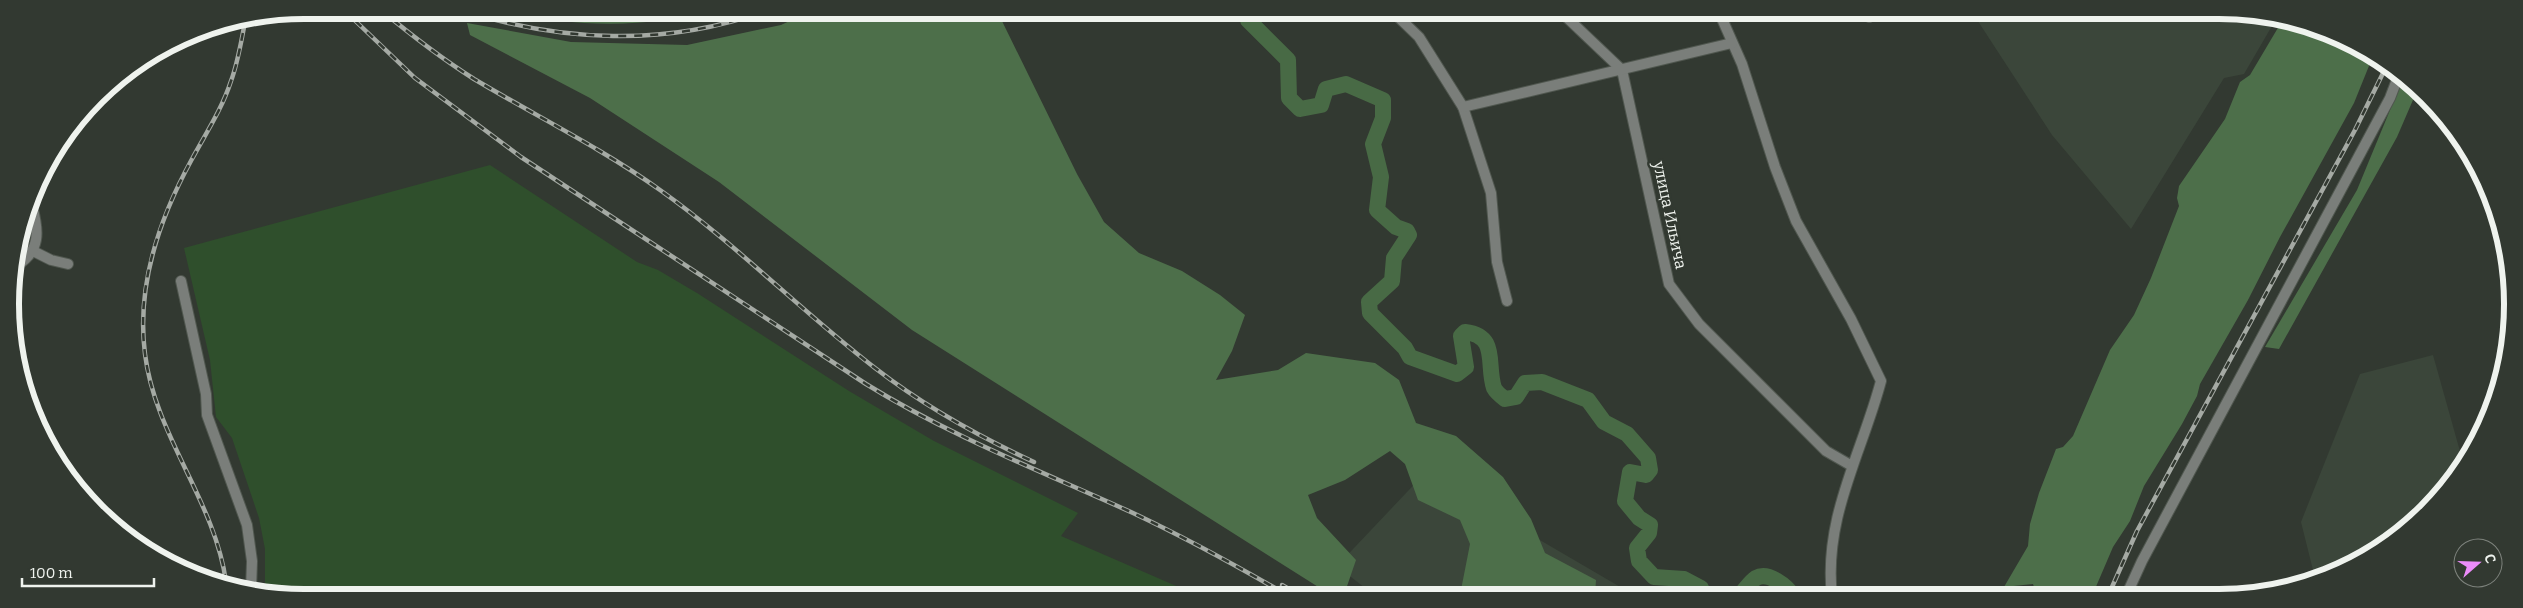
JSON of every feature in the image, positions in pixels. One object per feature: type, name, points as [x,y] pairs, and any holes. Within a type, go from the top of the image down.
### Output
[{"type":"street","points":[[1400,19],[1419,37],[1463,107],[1490,193],[1497,262],[1507,301]]},
{"type":"street","points":[[1568,19],[1622,70]]},
{"type":"street","points":[[1722,19],[1742,64],[1775,167],[1796,221],[1851,319],[1881,381],[1872,417],[1852,466],[1838,509],[1831,541],[1832,589]]},
{"type":"street","points":[[1463,107],[1732,43]]},
{"type":"street","name":"улица Ильича","points":[[1622,70],[1669,284],[1700,324],[1826,452],[1852,466]]},
{"type":"street","points":[[2129,589],[2142,561],[2390,98],[2397,81]]},
{"type":"street","points":[[22,261],[33,252],[38,234],[34,213]]},
{"type":"street","points":[[33,252],[51,260],[68,264]]},
{"type":"street","points":[[181,281],[206,394],[207,416],[247,525],[252,561],[251,585]]},
{"type":"shaded area","points":[[1977,19],[2238,19],[2273,24],[2244,74],[2224,78],[2131,229],[2052,135]]},
{"type":"shaded area","points":[[2433,355],[2461,455],[2445,478],[2421,506],[2393,530],[2362,551],[2314,573],[2301,522],[2360,374]]},
{"type":"shaded area","points":[[1425,473],[1624,589],[1366,589],[1337,566]]},
{"type":"green space","points":[[548,19],[676,19],[609,24]]},
{"type":"green space","points":[[794,19],[1001,19],[1077,174],[1104,222],[1139,253],[1182,271],[1220,295],[1245,315],[1232,351],[1216,380],[1278,370],[1306,353],[1375,363],[1399,380],[1416,423],[1456,436],[1503,477],[1531,519],[1545,553],[1596,580],[1595,589],[1461,589],[1470,544],[1460,520],[1418,500],[1405,464],[1390,451],[1345,480],[1308,495],[1317,518],[1356,560],[1346,589],[1322,589],[912,330],[719,182],[590,98],[470,35],[467,23],[571,42],[687,45],[781,25]]},
{"type":"green space","points":[[2280,25],[2328,40],[2370,63],[2354,103],[2280,237],[2248,300],[2200,384],[2197,396],[2182,424],[2144,486],[2130,521],[2113,547],[2095,589],[2035,589],[2033,584],[2004,587],[2028,546],[2030,524],[2039,493],[2056,449],[2063,447],[2073,436],[2110,350],[2134,315],[2151,278],[2179,206],[2177,198],[2179,186],[2225,119],[2240,82],[2250,75]]},
{"type":"green space","points":[[2401,84],[2415,96],[2397,137],[2279,349],[2265,347],[2357,190]]},
{"type":"green space","points":[[490,165],[637,262],[658,270],[697,293],[849,391],[934,441],[1078,513],[1061,536],[1183,589],[285,589],[265,587],[265,549],[259,518],[232,438],[216,417],[210,360],[184,248]]},
{"type":"waterway","points":[[1248,19],[1288,60],[1289,98],[1300,109],[1321,105],[1326,89],[1346,84],[1383,100],[1383,118],[1373,144],[1381,177],[1377,210],[1396,227],[1407,231],[1409,235],[1394,258],[1392,281],[1369,302],[1370,313],[1405,348],[1410,357],[1457,374],[1466,367],[1461,336],[1465,332],[1483,339],[1489,352],[1494,388],[1505,399],[1516,397],[1525,383],[1542,382],[1588,400],[1604,422],[1627,434],[1648,458],[1650,470],[1646,475],[1630,472],[1625,501],[1639,518],[1650,525],[1649,533],[1637,548],[1639,561],[1654,577],[1684,579],[1701,589]]},
{"type":"waterway","points":[[1746,589],[1756,578],[1761,576],[1777,581],[1787,589]]},
{"type":"railway","points":[[353,19],[415,78],[521,157],[866,384],[964,437],[1172,532],[1276,589]]},
{"type":"railway","points":[[392,19],[426,46],[474,79],[592,146],[660,190],[742,255],[821,324],[894,382],[932,408],[972,431],[1034,462]]},
{"type":"railway","points":[[491,19],[536,29],[613,36],[690,31],[740,19]]},
{"type":"railway","points":[[225,578],[220,552],[210,524],[160,413],[151,384],[145,354],[143,328],[147,278],[160,229],[180,182],[227,91],[237,59],[244,25]]},
{"type":"railway","points":[[2111,589],[2137,531],[2355,130],[2384,72]]},
{"type":"railway","points":[[1282,585],[1289,589]]}]
